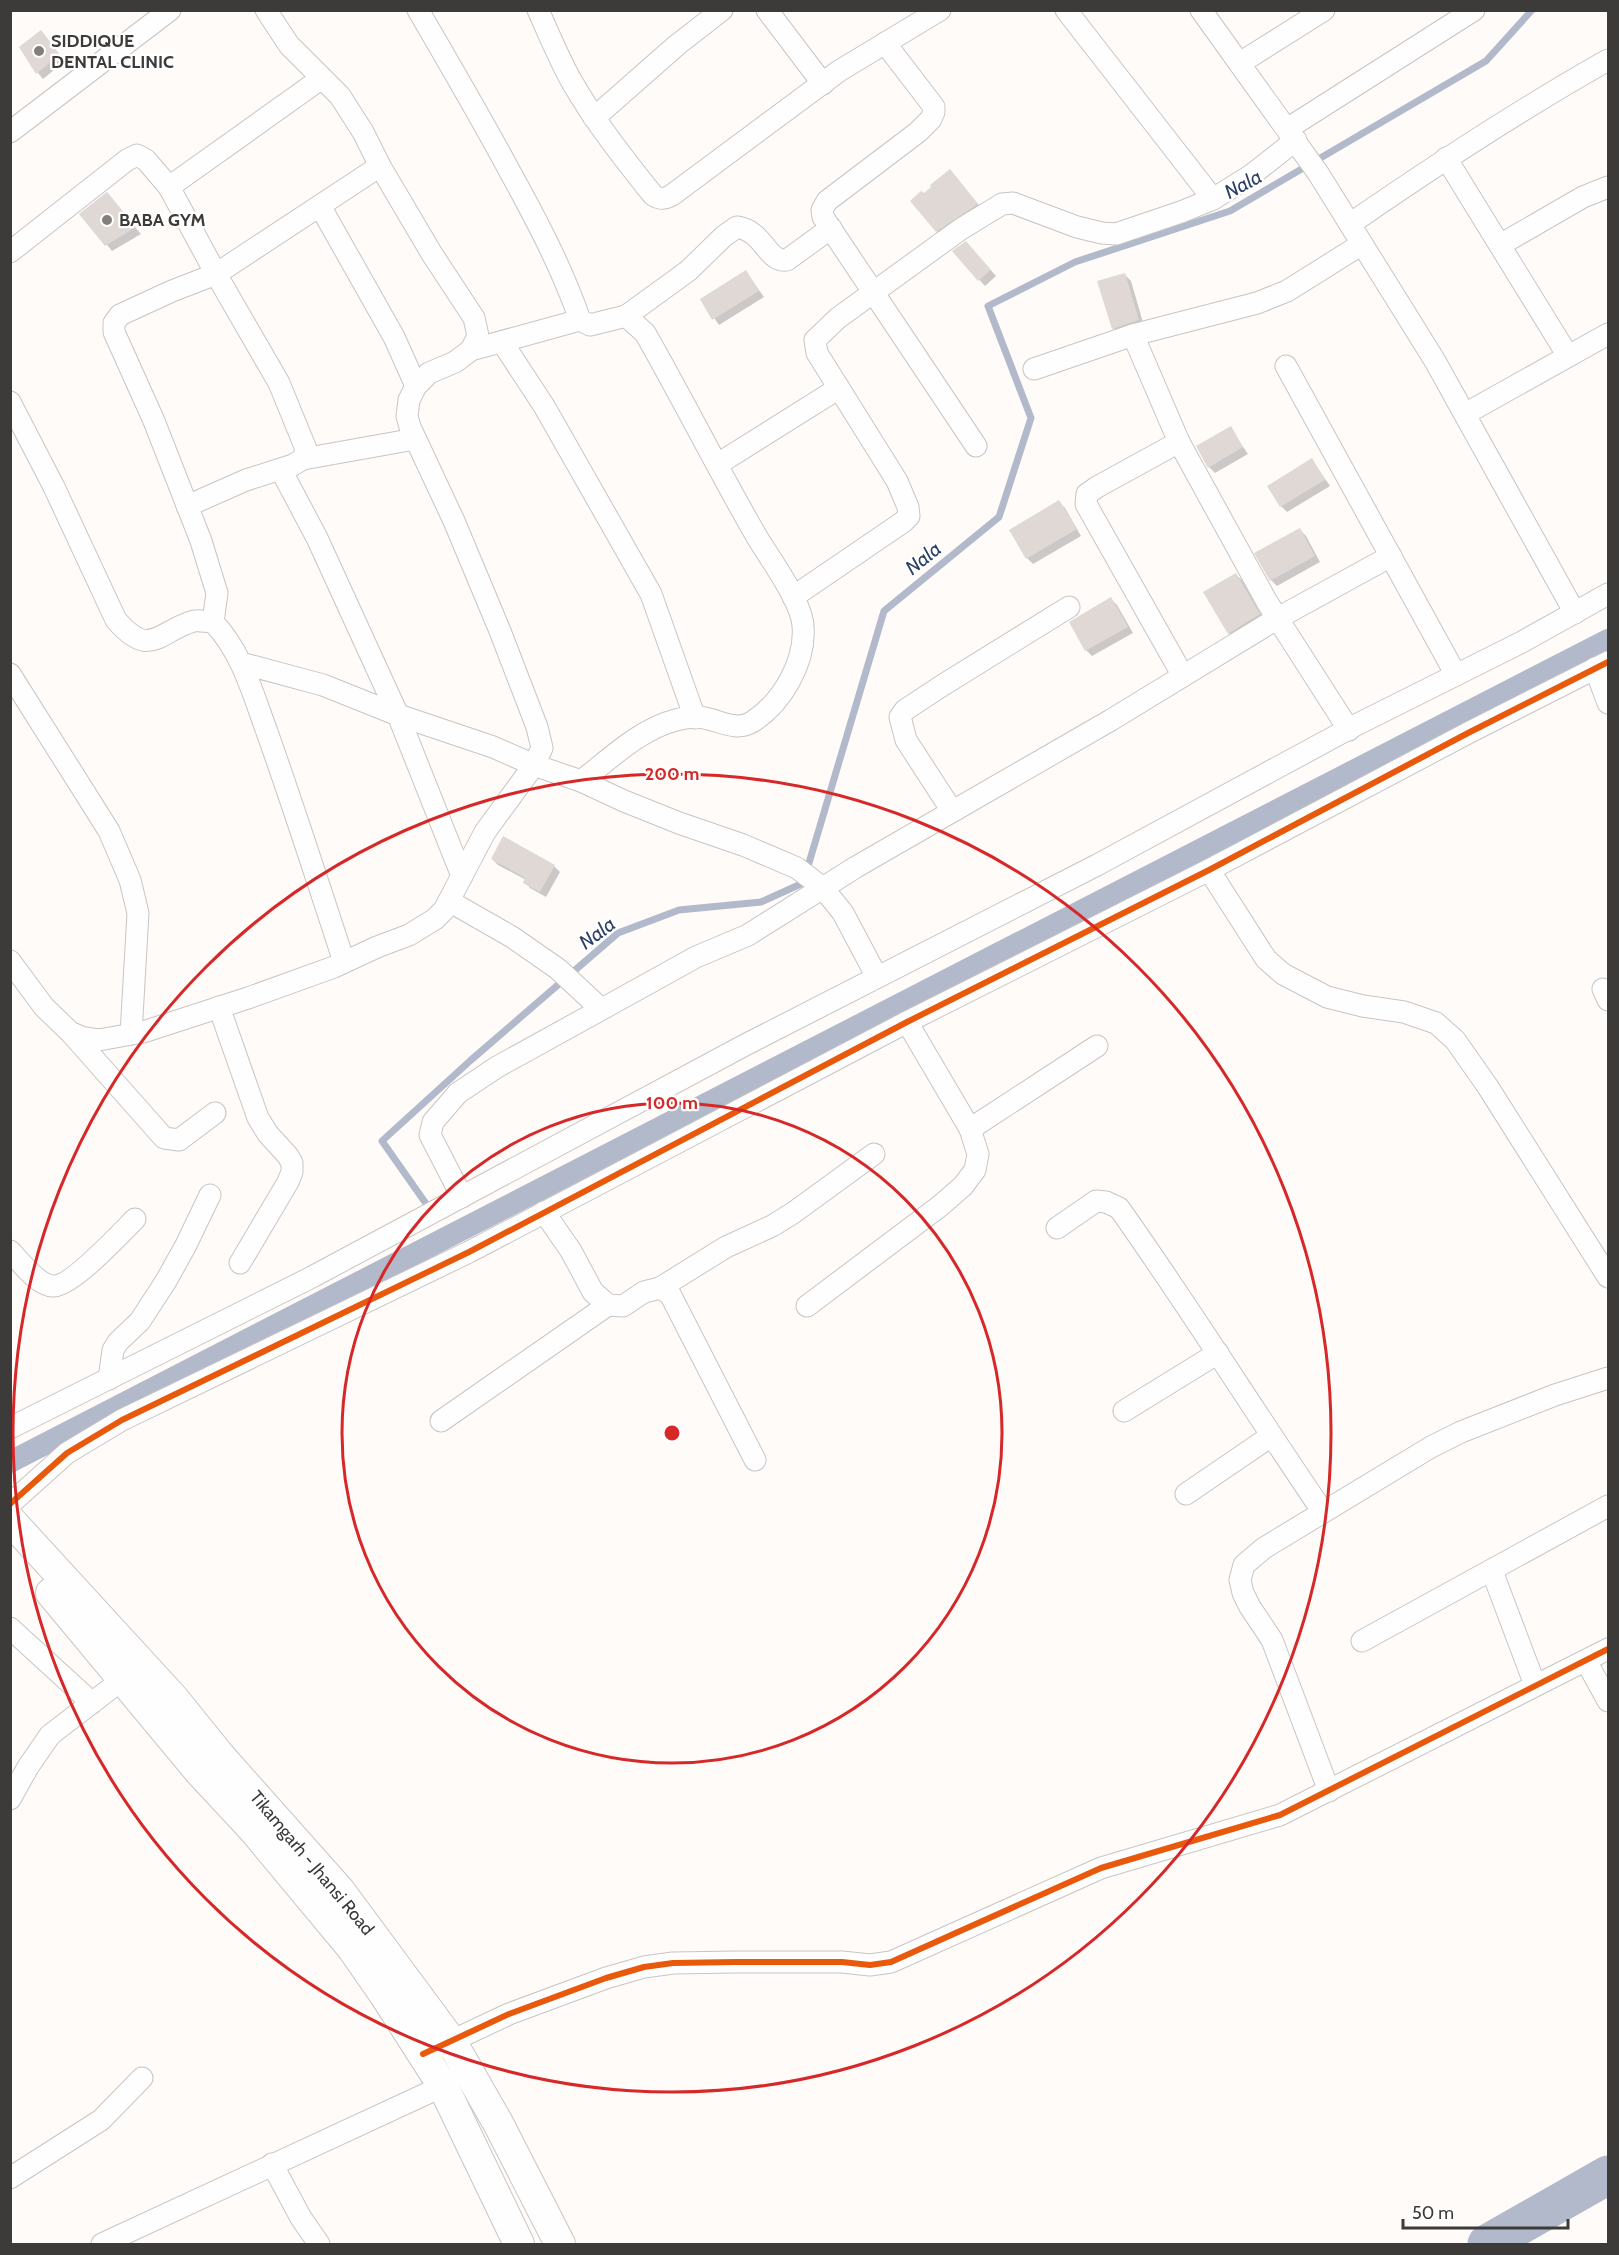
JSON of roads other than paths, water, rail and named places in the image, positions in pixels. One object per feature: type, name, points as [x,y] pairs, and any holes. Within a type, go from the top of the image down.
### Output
[{"type":"street","points":[[10,132],[170,10]]},
{"type":"street","points":[[266,10],[289,45],[340,96],[363,132],[380,166],[432,254],[474,318],[478,336],[471,351]]},
{"type":"street","points":[[418,10],[527,203],[569,287],[580,320]]},
{"type":"street","points":[[538,10],[571,81],[594,118],[658,199],[666,198],[823,84],[939,10]]},
{"type":"street","points":[[594,118],[677,45],[722,10]]},
{"type":"street","points":[[767,10],[823,84]]},
{"type":"street","points":[[1066,10],[1213,199]]},
{"type":"street","points":[[1201,10],[1318,173],[1435,361],[1575,613]]},
{"type":"street","points":[[1240,63],[1324,10]]},
{"type":"street","points":[[793,597],[909,516],[908,507],[897,481],[817,352],[815,340],[838,318],[961,229],[1002,204],[1013,202],[1077,226],[1116,234],[1213,199],[1250,177],[1295,139],[1474,10]]},
{"type":"street","points":[[885,43],[934,107],[934,112],[931,119],[918,132],[827,201],[822,210],[823,217],[976,446]]},
{"type":"street","points":[[1350,224],[1446,158],[1549,93],[1608,60]]},
{"type":"street","points":[[169,187],[322,78]]},
{"type":"street","points":[[10,252],[127,160],[137,155],[146,160],[169,187],[279,383],[306,449],[303,459]]},
{"type":"street","points":[[1446,158],[1568,356]]},
{"type":"street","points":[[213,622],[217,592],[201,541],[154,422],[117,341],[114,323],[120,315],[216,274],[380,166]]},
{"type":"street","points":[[1500,245],[1583,197],[1608,187]]},
{"type":"street","points":[[320,206],[394,337],[416,386]]},
{"type":"street","points":[[70,1032],[81,1037],[99,1040],[131,1034],[219,1007],[344,962],[409,935],[435,920],[444,910],[485,832],[534,765],[542,748],[537,727],[454,520],[415,439],[407,416],[409,400],[416,386],[429,373],[455,362],[471,351],[580,320],[590,325],[626,316],[688,272],[724,236],[737,227],[748,229],[758,237],[774,258],[781,261],[787,260],[831,228]]},
{"type":"street","points":[[1034,369],[1133,335],[1257,303],[1287,291],[1362,244]]},
{"type":"street","points":[[581,781],[630,743],[678,719],[703,717],[728,726],[750,724],[778,699],[791,679],[803,645],[803,623],[793,597],[756,536],[645,333],[626,316]]},
{"type":"street","points":[[1465,414],[1608,334]]},
{"type":"street","points":[[1133,335],[1179,442],[1278,618],[1348,730]]},
{"type":"street","points":[[502,342],[544,406],[651,594],[695,718]]},
{"type":"street","points":[[1286,366],[1456,675]]},
{"type":"street","points":[[718,464],[839,388]]},
{"type":"street","points":[[10,402],[54,487],[116,620],[129,635],[154,641],[196,621],[213,622],[235,650],[276,757],[344,962]]},
{"type":"street","points":[[187,506],[246,480],[281,470],[303,459],[415,439]]},
{"type":"street","points":[[1179,442],[1097,487],[1088,494],[1086,504],[1182,676]]},
{"type":"street","points":[[281,470],[317,538],[398,715],[462,876]]},
{"type":"street","points":[[452,1202],[430,1135],[433,1122],[458,1093],[487,1073],[696,957],[748,935],[819,884],[1111,720],[1278,618],[1391,556]]},
{"type":"street","points":[[10,1428],[312,1277],[877,977],[1097,865],[1608,594]]},
{"type":"street","points":[[952,810],[906,740],[900,717],[905,710],[943,685],[1069,607]]},
{"type":"street","points":[[241,663],[322,685],[398,715],[493,747],[534,765],[581,781],[679,823],[743,844],[797,868],[819,884],[843,913],[877,977]]},
{"type":"street","points":[[10,1504],[67,1453],[122,1420],[470,1252],[907,1022],[1209,870],[1602,665],[1608,703]]},
{"type":"street","points":[[10,674],[109,831],[130,880],[138,913],[131,1034]]},
{"type":"street","points":[[1209,870],[1266,959],[1283,974],[1327,997],[1363,1006],[1404,1012],[1436,1023],[1455,1040],[1488,1087],[1608,1277]]},
{"type":"street","points":[[449,901],[512,937],[558,969],[601,1010]]},
{"type":"street","points":[[10,961],[44,1006],[164,1138],[179,1140],[215,1113]]},
{"type":"street","points":[[219,1007],[258,1118],[292,1163],[288,1182],[240,1263]]},
{"type":"street","points":[[807,1306],[940,1206],[963,1186],[975,1170],[978,1154],[970,1129],[907,1022]]},
{"type":"street","points":[[970,1129],[1097,1046]]},
{"type":"street","points":[[441,1421],[608,1305],[623,1306],[644,1292],[660,1288],[726,1247],[772,1226],[874,1154]]},
{"type":"street","points":[[109,1379],[113,1350],[140,1320],[162,1288],[210,1195]]},
{"type":"street","points":[[1057,1228],[1096,1201],[1106,1202],[1119,1208],[1323,1512]]},
{"type":"street","points":[[544,1212],[571,1251],[594,1292],[608,1305]]},
{"type":"street","points":[[10,1251],[40,1281],[53,1286],[62,1284],[104,1251],[135,1219]]},
{"type":"street","points":[[660,1288],[670,1294],[678,1305],[755,1460]]},
{"type":"street","points":[[1124,1411],[1218,1353]]},
{"type":"street","points":[[1329,1791],[1272,1640],[1250,1607],[1240,1580],[1244,1565],[1264,1548],[1461,1431],[1533,1402],[1608,1378]]},
{"type":"street","points":[[1186,1494],[1271,1436]]},
{"type":"street","points":[[1362,1641],[1608,1506]]},
{"type":"street","name":"Tikamgarh - Jhansi Road","points":[[10,1520],[174,1699],[220,1756],[340,1891],[451,2041],[498,2123],[560,2244]]},
{"type":"street","points":[[10,1544],[199,1771],[253,1828],[352,1948],[443,2086],[519,2244]]},
{"type":"street","points":[[1492,1571],[1535,1685]]},
{"type":"street","points":[[10,1628],[92,1703]]},
{"type":"street","points":[[423,2054],[509,2014],[644,1967],[694,1962],[842,1962],[870,1965],[891,1962],[1101,1868],[1280,1815],[1608,1649]]},
{"type":"street","points":[[1586,1661],[1608,1701]]},
{"type":"street","points":[[10,1799],[50,1735],[123,1679]]},
{"type":"street","points":[[10,2178],[101,2121],[142,2078]]},
{"type":"street","points":[[102,2244],[443,2086]]},
{"type":"street","points":[[272,2164],[319,2244]]},
{"type":"waterway","name":"Nala","points":[[427,1205],[382,1141],[471,1060],[618,933],[679,910],[761,902],[803,883],[884,611],[999,517],[1031,418],[988,306],[1075,262],[1230,211],[1486,61],[1532,10]]},
{"type":"waterway","points":[[10,1462],[1608,640]]},
{"type":"waterway","points":[[1487,2244],[1608,2175]]},
{"type":"place","name":"SIDDIQUE DENTAL CLINIC","points":[[39,51]]},
{"type":"place","name":"BABA GYM","points":[[107,220]]}]
